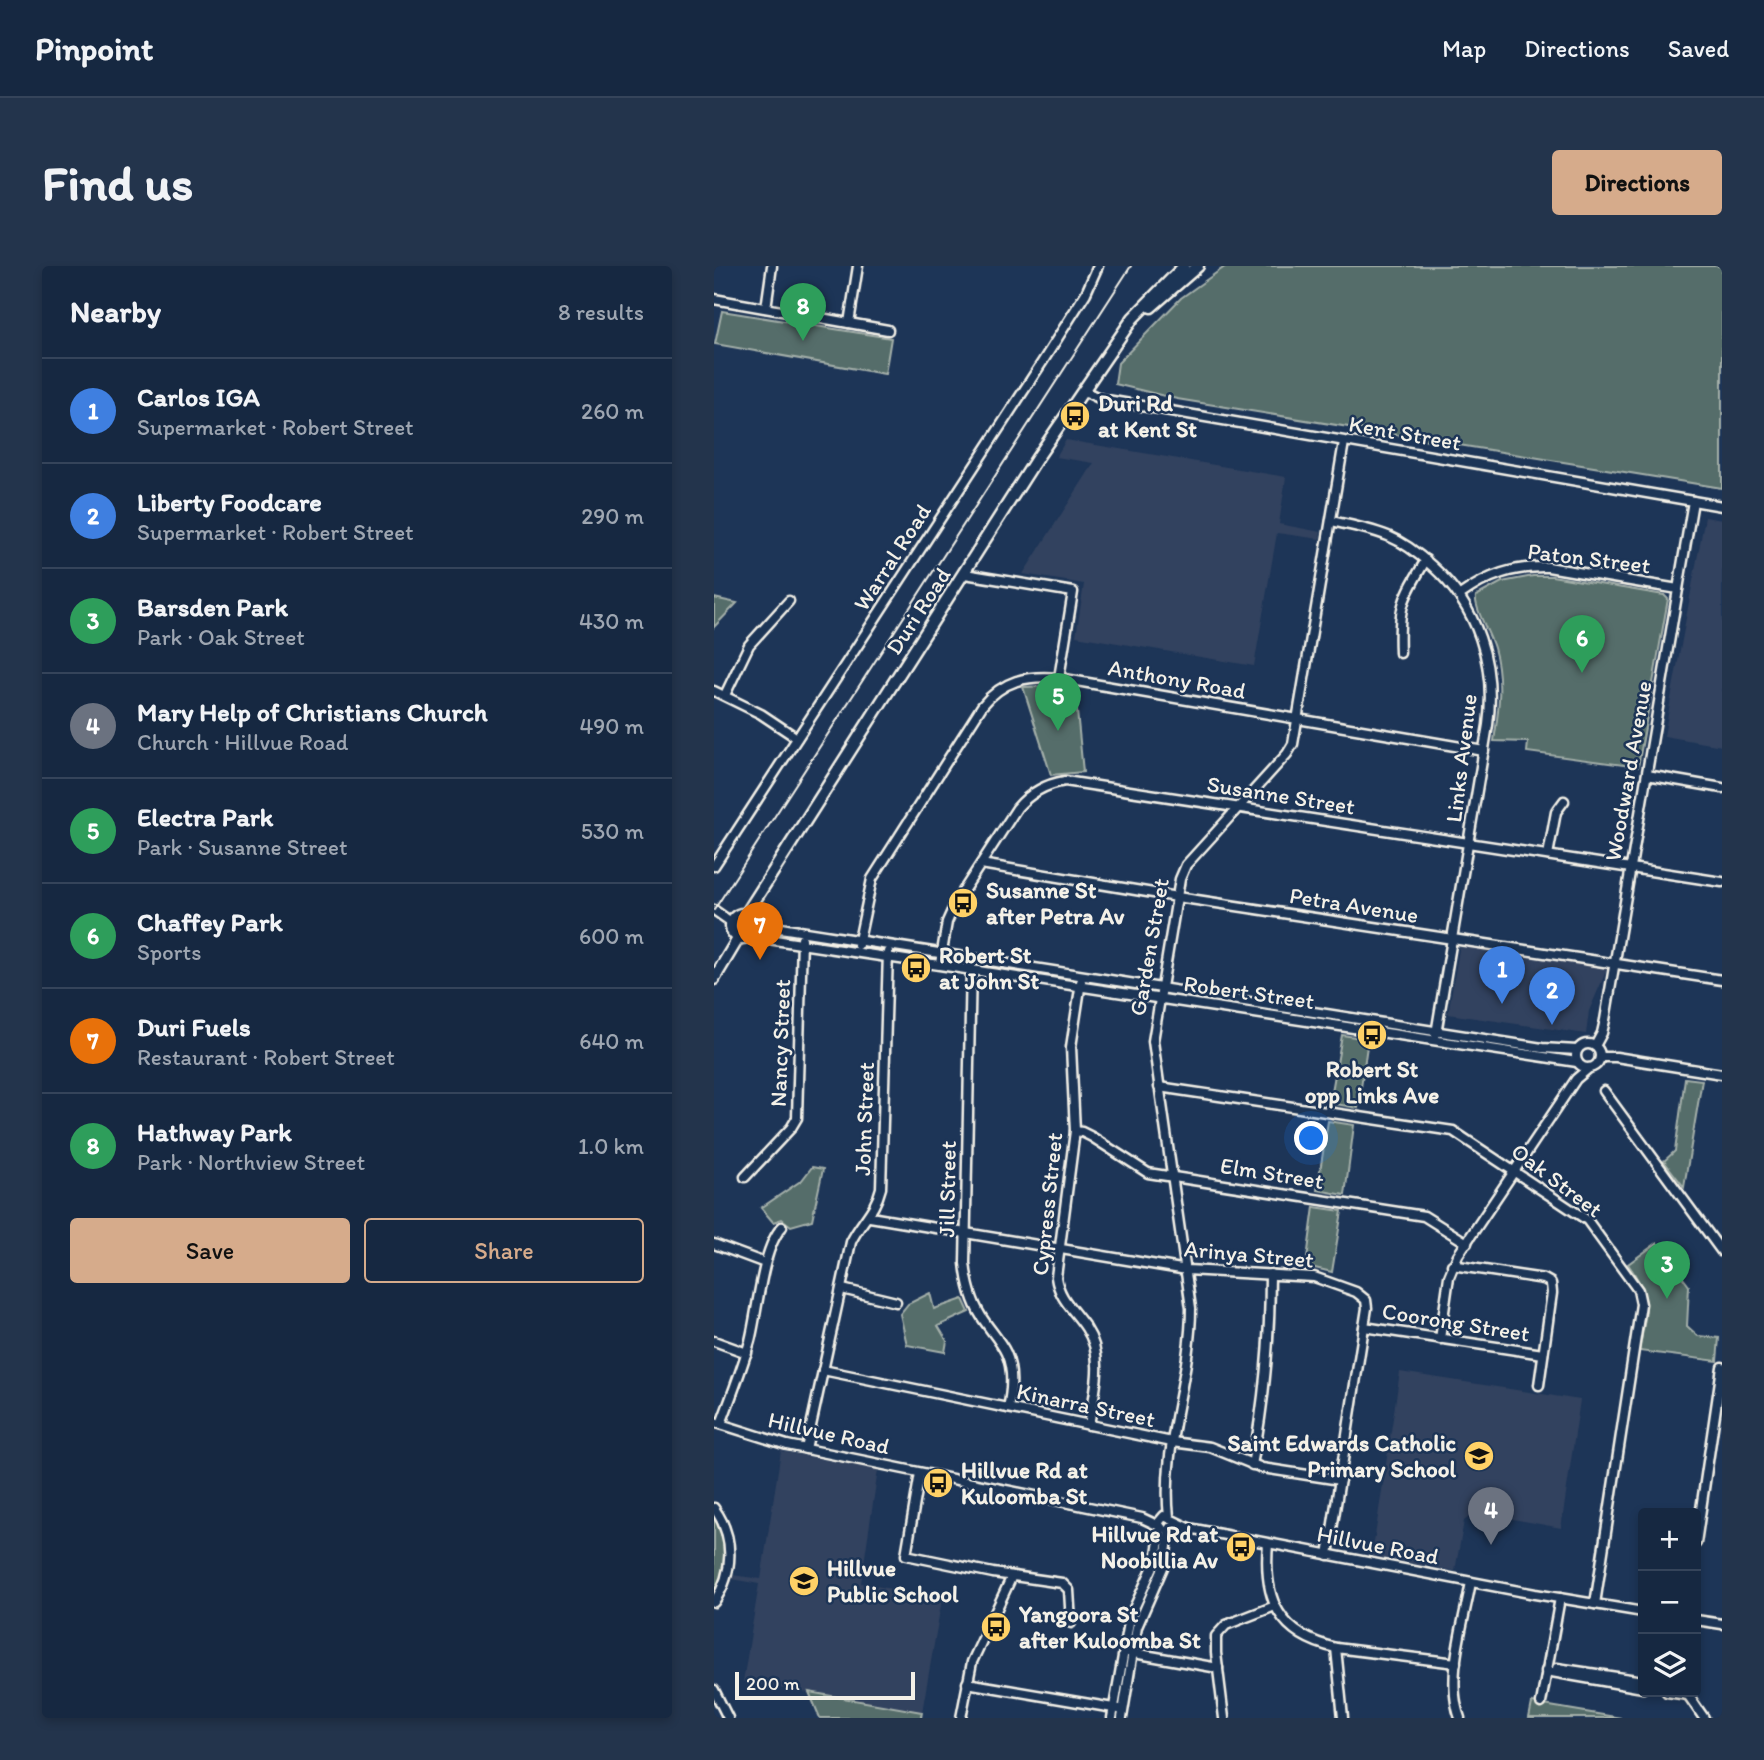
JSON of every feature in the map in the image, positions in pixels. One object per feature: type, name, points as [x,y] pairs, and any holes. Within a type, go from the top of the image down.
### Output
[{"type":"main road","name":"Duri Road","points":[[746,914],[1037,458],[1133,318],[1184,266]]},
{"type":"main road","name":"Duri Road","points":[[1125,331],[1198,266]]},
{"type":"main road","points":[[714,979],[743,937],[753,931],[755,925],[752,918],[746,914],[736,916],[731,922],[733,932],[743,937]]},
{"type":"street","points":[[766,308],[772,266]]},
{"type":"street","points":[[849,323],[858,266]]},
{"type":"street","name":"Warral Road","points":[[714,866],[1043,361],[1086,293],[1098,266]]},
{"type":"street","points":[[714,299],[888,330]]},
{"type":"street","name":"Kent Street","points":[[1084,391],[1101,399],[1722,506]]},
{"type":"street","name":"Garden Street","points":[[1112,1718],[1120,1712],[1130,1617],[1158,1554],[1166,1523],[1172,1442],[1191,1317],[1187,1270],[1153,1041],[1177,897],[1184,868],[1290,749],[1344,442]]},
{"type":"street","name":"Woodward Avenue","points":[[1595,1046],[1605,1020],[1693,501]]},
{"type":"street","name":"Links Avenue","points":[[1331,521],[1388,536],[1426,560],[1460,595],[1480,635],[1490,675],[1490,708],[1484,751],[1435,1035]]},
{"type":"street","points":[[1400,653],[1400,614],[1410,585],[1426,560]]},
{"type":"street","name":"Paton Street","points":[[1460,595],[1493,575],[1530,567],[1548,567],[1678,589]]},
{"type":"street","points":[[965,574],[1073,592],[1059,678]]},
{"type":"street","points":[[724,695],[749,645],[789,601]]},
{"type":"street","name":"Anthony Road","points":[[857,952],[872,879],[982,706],[1012,681],[1036,677],[1059,678],[1484,751]]},
{"type":"street","points":[[714,691],[761,714],[796,738]]},
{"type":"street","points":[[1647,775],[1722,788]]},
{"type":"street","name":"Susanne Street","points":[[940,964],[947,922],[956,902],[1024,800],[1053,783],[1083,783],[1722,882]]},
{"type":"street","points":[[1548,855],[1556,811],[1564,801]]},
{"type":"street","name":"Petra Avenue","points":[[981,864],[1177,897],[1722,980]]},
{"type":"street","points":[[714,910],[731,922]]},
{"type":"street","name":"Robert Street","points":[[755,925],[1161,988],[1577,1062]]},
{"type":"street","name":"Nancy Street","points":[[745,1177],[791,1128],[797,1118],[802,933]]},
{"type":"street","name":"Robert Street","points":[[743,937],[802,943],[1160,998],[1435,1035],[1565,1051],[1577,1050]]},
{"type":"street","name":"John Street","points":[[806,1449],[851,1242],[860,1226],[870,1217],[879,1195],[888,946]]},
{"type":"street","name":"Jill Street","points":[[971,958],[966,1271],[972,1298],[1006,1353],[1010,1365],[1012,1389],[1008,1408]]},
{"type":"street","name":"Cypress Street","points":[[1083,976],[1071,1047],[1075,1131],[1056,1277],[1060,1295],[1087,1330],[1097,1352],[1097,1380],[1088,1425]]},
{"type":"street","points":[[1440,1339],[1452,1265],[1576,1079],[1598,1064],[1599,1051],[1595,1046],[1587,1044],[1577,1050],[1576,1079]]},
{"type":"street","points":[[1600,1057],[1616,1057],[1722,1074]]},
{"type":"street","points":[[1577,1062],[1589,1069]]},
{"type":"street","name":"Oak Street","points":[[1159,1087],[1453,1131],[1587,1220],[1638,1290],[1640,1297],[1640,1312],[1595,1604]]},
{"type":"street","points":[[1604,1091],[1718,1238],[1722,1252]]},
{"type":"street","name":"Elm Street","points":[[1075,1131],[1082,1132],[1148,1173],[1424,1216],[1467,1242]]},
{"type":"street","name":"Arinya Street","points":[[870,1217],[1187,1270],[1314,1277],[1364,1297],[1367,1304],[1364,1327],[1328,1555]]},
{"type":"street","points":[[718,1423],[747,1353],[765,1275],[765,1262],[773,1238],[782,1227]]},
{"type":"street","points":[[714,1244],[765,1262]]},
{"type":"street","points":[[1452,1265],[1544,1279],[1551,1283],[1552,1293],[1539,1385]]},
{"type":"street","points":[[1252,1465],[1267,1375],[1270,1273]]},
{"type":"street","points":[[842,1289],[896,1302]]},
{"type":"street","name":"Coorong Street","points":[[1364,1327],[1543,1354]]},
{"type":"street","points":[[714,1341],[747,1353]]},
{"type":"street","points":[[1701,1509],[1722,1367]]},
{"type":"street","name":"Kinarra Street","points":[[823,1370],[1172,1442],[1210,1447],[1252,1465],[1340,1480]]},
{"type":"street","name":"Hillvue Road","points":[[718,1423],[767,1440],[920,1473],[1268,1544],[1638,1611]]},
{"type":"street","points":[[920,1473],[906,1555],[1062,1583],[1069,1590],[1071,1623]]},
{"type":"street","points":[[714,1508],[726,1531],[730,1554],[726,1579],[714,1602]]},
{"type":"street","points":[[1268,1544],[1268,1570],[1275,1606],[1290,1628],[1301,1637],[1336,1648],[1456,1663]]},
{"type":"street","points":[[961,1718],[972,1662],[1012,1576]]},
{"type":"street","points":[[1460,1718],[1454,1689],[1456,1663],[1471,1582]]},
{"type":"street","points":[[1541,1703],[1560,1598]]},
{"type":"street","points":[[1224,1718],[1216,1641],[1221,1629],[1275,1606]]},
{"type":"street","points":[[1701,1621],[1722,1624]]},
{"type":"street","points":[[1336,1648],[1343,1718]]},
{"type":"street","points":[[1128,1652],[1218,1668]]},
{"type":"street","points":[[1546,1669],[1638,1680]]},
{"type":"street","points":[[1546,1669],[1638,1687]]},
{"type":"street","points":[[967,1683],[1120,1712]]},
{"type":"street","points":[[714,1690],[728,1718]]},
{"type":"street","points":[[1689,1697],[1704,1718]]},
{"type":"shaded area","points":[[1066,440],[1286,477],[1279,524],[1321,532],[1320,539],[1277,533],[1254,666],[1076,636],[1084,584],[1023,574],[1094,463],[1056,457]]},
{"type":"shaded area","points":[[1705,517],[1722,520],[1722,746],[1664,736]]},
{"type":"shaded area","points":[[1460,944],[1608,967],[1589,1011],[1586,1034],[1448,1014]]},
{"type":"shaded area","name":"Saint Edwards Catholic Primary School","points":[[1400,1372],[1580,1400],[1561,1528],[1476,1512],[1464,1521],[1455,1571],[1372,1556]]},
{"type":"shaded area","name":"Hillvue Public School","points":[[781,1451],[878,1470],[861,1583],[942,1599],[922,1712],[743,1682],[759,1584],[732,1579],[732,1575],[761,1579]]},
{"type":"green space","points":[[1226,266],[1722,266],[1722,488],[1177,399],[1115,384],[1118,363],[1181,298]]},
{"type":"green space","points":[[722,311],[891,338],[885,374],[715,344]]},
{"type":"green space","points":[[1533,576],[1552,576],[1664,595],[1668,599],[1638,767],[1527,752],[1528,742],[1494,741],[1499,706],[1498,671],[1494,648],[1480,614],[1476,596],[1502,582]]},
{"type":"green space","points":[[714,598],[737,603],[714,627]]},
{"type":"green space","points":[[1050,686],[1075,691],[1083,772],[1051,775],[1023,687]]},
{"type":"green space","points":[[1342,1035],[1368,1039],[1358,1108],[1330,1103]]},
{"type":"green space","points":[[1685,1078],[1702,1080],[1684,1187],[1664,1161],[1675,1151]]},
{"type":"green space","points":[[1328,1121],[1354,1125],[1345,1195],[1317,1190]]},
{"type":"green space","points":[[812,1167],[823,1169],[812,1220],[791,1226],[782,1219],[773,1222],[761,1208],[802,1180]]},
{"type":"green space","points":[[1314,1207],[1342,1211],[1332,1272],[1306,1266]]},
{"type":"green space","points":[[1657,1243],[1689,1286],[1687,1326],[1698,1336],[1719,1338],[1717,1361],[1639,1351],[1645,1297],[1628,1264]]},
{"type":"green space","points":[[930,1293],[934,1309],[963,1299],[969,1312],[938,1326],[947,1341],[945,1352],[907,1345],[900,1314],[908,1304]]},
{"type":"green space","points":[[714,1511],[722,1532],[725,1563],[714,1593]]},
{"type":"green space","points":[[809,1692],[922,1712],[921,1718],[820,1718]]},
{"type":"green space","points":[[1532,1703],[1621,1718],[1529,1718]]},
{"type":"railway","points":[[714,910],[1131,266]]},
{"type":"place","name":"Hathway Park","points":[[803,341]]},
{"type":"place","name":"Duri Rd at Kent St","points":[[1075,416]]},
{"type":"place","name":"Chaffey Park","points":[[1582,673]]},
{"type":"place","name":"Electra Park","points":[[1058,731]]},
{"type":"place","name":"Susanne St after Petra Av","points":[[963,903]]},
{"type":"place","name":"Duri Fuels","points":[[760,960]]},
{"type":"place","name":"Robert St at John St","points":[[916,968]]},
{"type":"place","name":"Carlos IGA","points":[[1502,1004]]},
{"type":"place","name":"Liberty Foodcare","points":[[1552,1025]]},
{"type":"place","name":"Robert St opp Links Ave","points":[[1372,1035]]},
{"type":"place","name":"Barsden Park","points":[[1667,1299]]},
{"type":"place","name":"Saint Edwards Catholic Primary School","points":[[1479,1456]]},
{"type":"place","name":"Hillvue Rd at Kuloomba St","points":[[938,1483]]},
{"type":"place","name":"Mary Help of Christians Church","points":[[1491,1545]]},
{"type":"place","name":"Hillvue Rd at Noobillia Av","points":[[1241,1547]]},
{"type":"place","name":"Hillvue Public School","points":[[804,1581]]},
{"type":"place","name":"Yangoora St after Kuloomba St","points":[[996,1627]]}]
